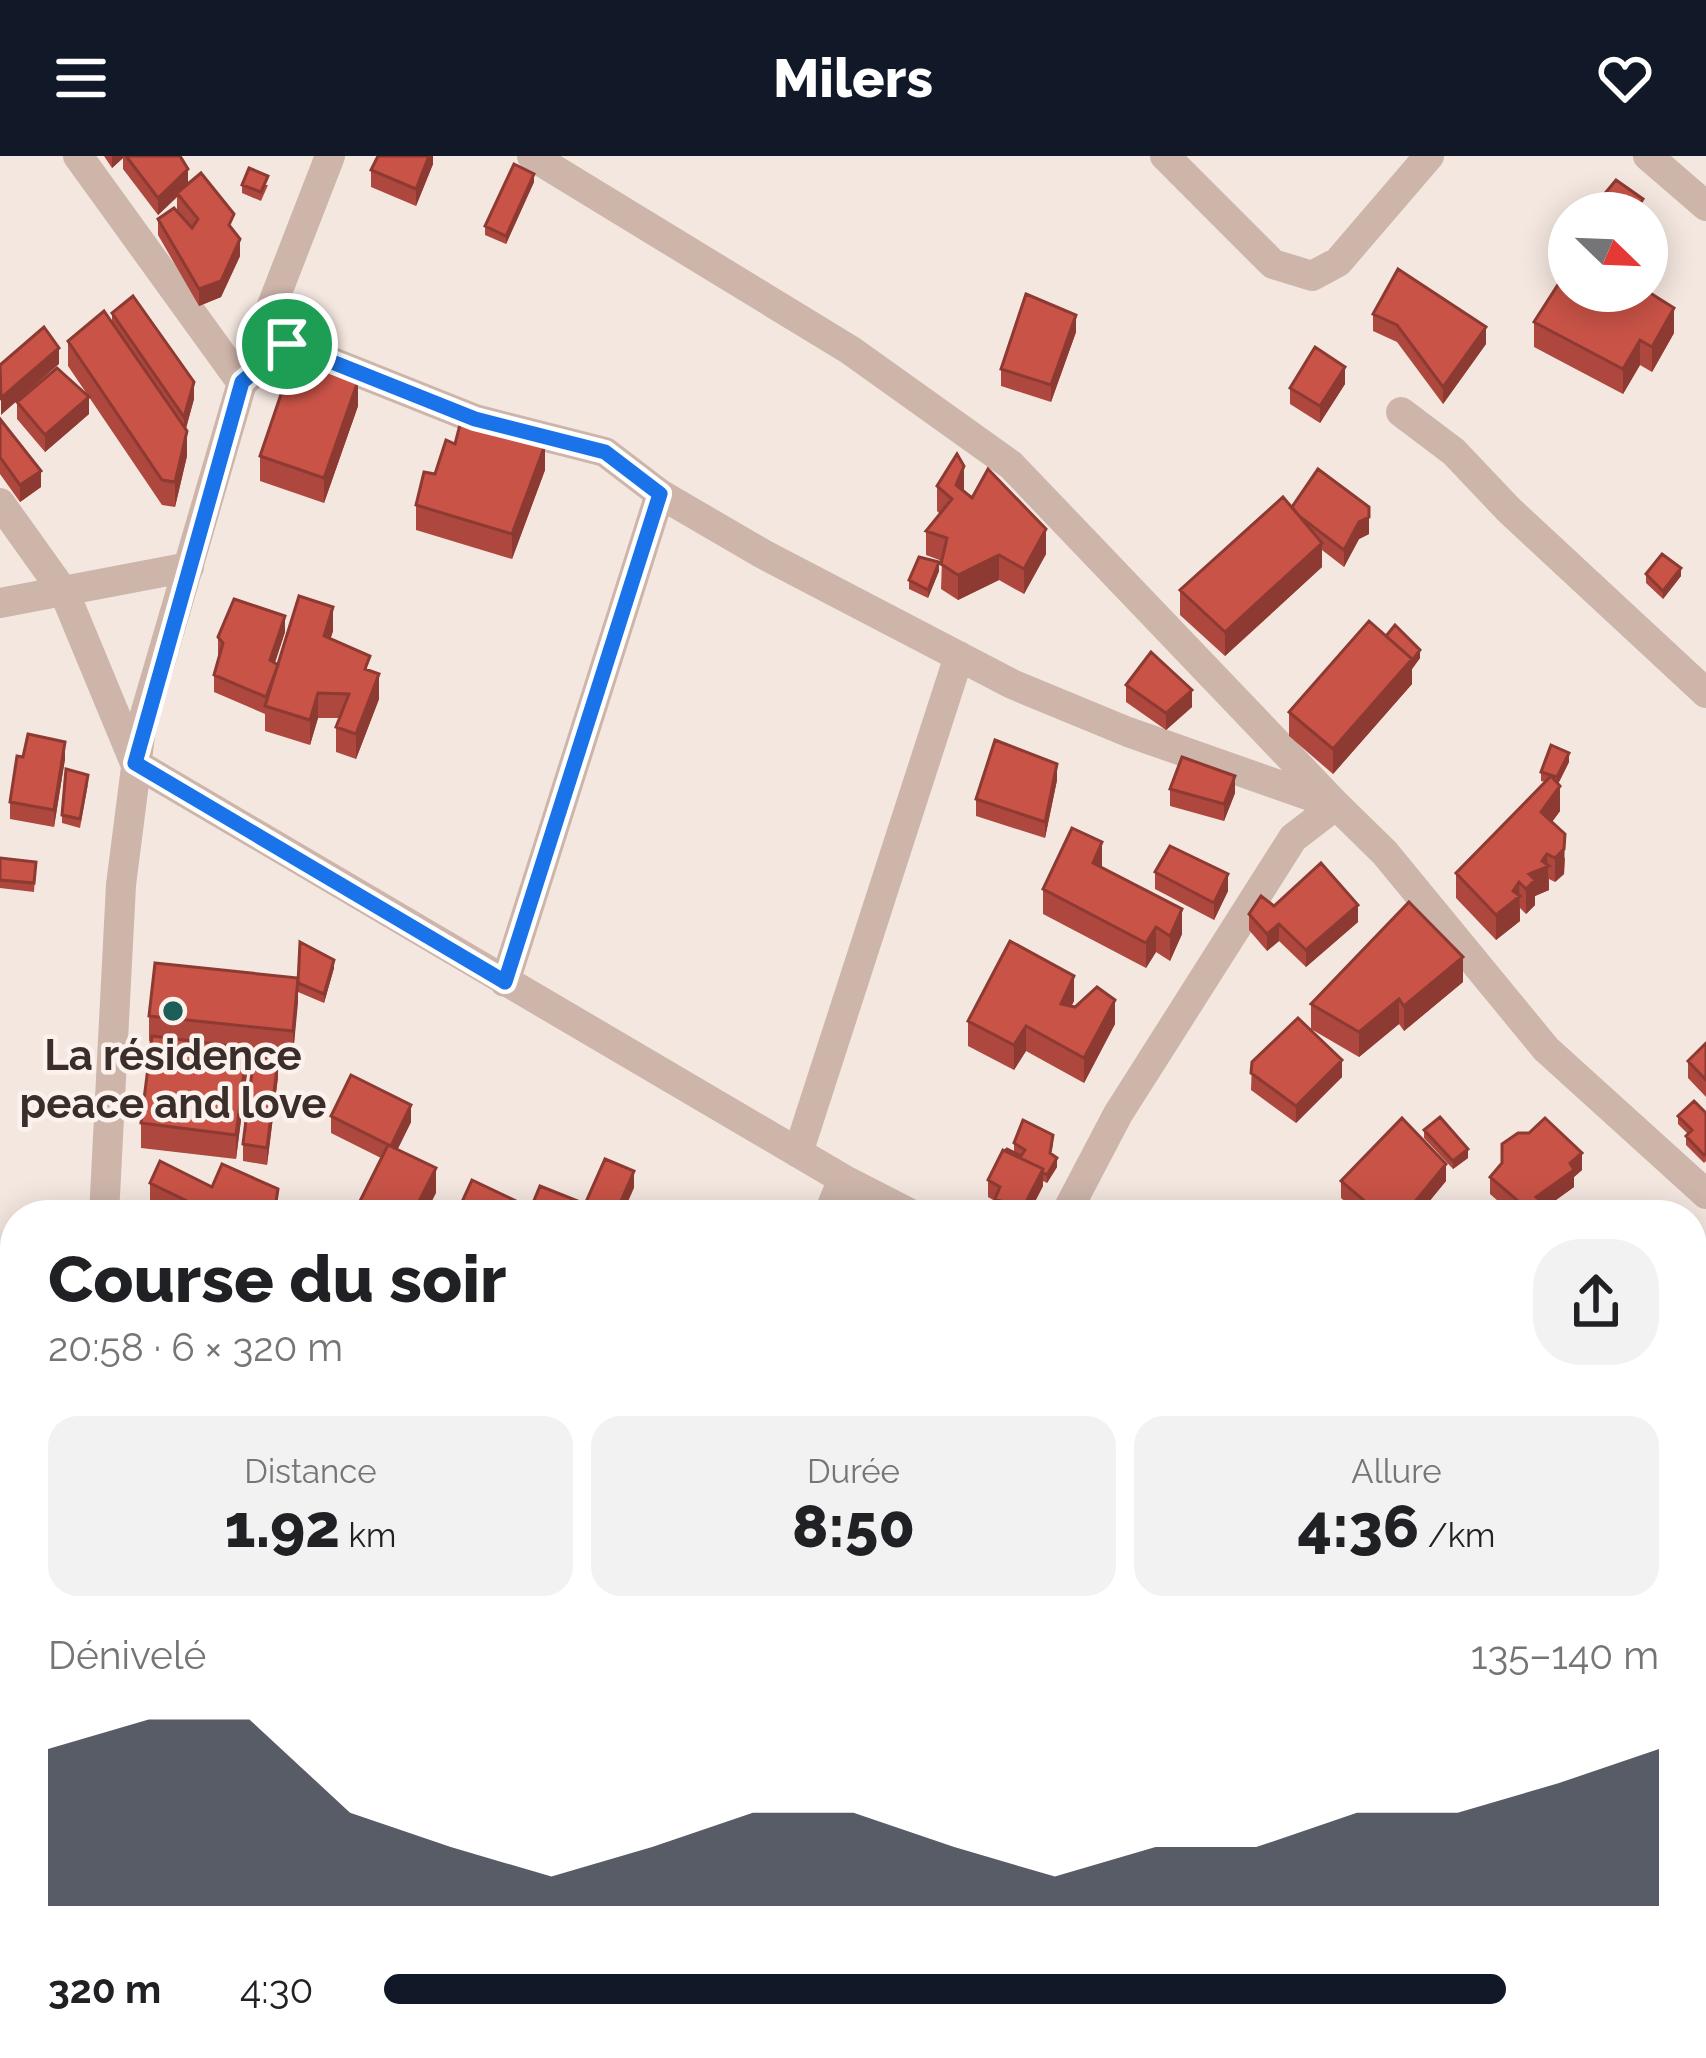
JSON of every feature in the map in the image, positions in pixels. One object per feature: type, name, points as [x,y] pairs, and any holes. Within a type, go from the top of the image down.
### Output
[{"type":"street","points":[[78,156],[242,382]]},
{"type":"street","points":[[110,1200],[121,885],[135,763],[242,382],[330,156]]},
{"type":"street","points":[[532,156],[850,350],[1011,465],[1385,853],[1546,1049],[1706,1194]]},
{"type":"street","points":[[1165,156],[1273,264],[1312,276],[1338,262],[1429,156]]},
{"type":"street","points":[[1648,156],[1706,206]]},
{"type":"street","points":[[242,382],[287,344],[475,419],[605,452],[660,494],[959,656],[1128,732],[1336,805]]},
{"type":"street","points":[[1401,412],[1454,452],[1509,510],[1706,693]]},
{"type":"street","points":[[505,982],[660,494]]},
{"type":"street","points":[[0,503],[65,594],[135,763],[884,1200]]},
{"type":"street","points":[[0,603],[189,567]]},
{"type":"street","points":[[798,1153],[959,656]]},
{"type":"street","points":[[1073,1200],[1118,1114],[1293,838],[1336,805]]},
{"type":"street","points":[[834,1200],[843,1179]]},
{"type":"building","points":[[126,156],[180,156],[188,169],[158,198]]},
{"type":"building","points":[[378,156],[429,156],[416,189],[371,170]]},
{"type":"building","points":[[514,164],[534,174],[506,236],[485,226]]},
{"type":"building","points":[[249,168],[268,176],[261,192],[242,185]]},
{"type":"building","points":[[201,173],[234,214],[229,225],[240,239],[221,281],[199,289],[158,219],[174,208],[192,228],[198,219],[177,193]]},
{"type":"building","points":[[1616,180],[1633,192],[1606,192]]},
{"type":"building","points":[[1398,269],[1486,327],[1443,387],[1397,325],[1373,314]]},
{"type":"building","points":[[1026,294],[1076,315],[1051,385],[1001,369]]},
{"type":"building","points":[[133,296],[194,382],[184,417],[112,313]]},
{"type":"building","points":[[1548,300],[1548,312],[1668,312],[1668,304],[1674,308],[1652,347],[1640,340],[1623,369],[1534,322]]},
{"type":"building","points":[[104,311],[187,431],[175,482],[162,480],[68,341]]},
{"type":"building","points":[[44,327],[59,348],[1,398],[0,365]]},
{"type":"building","points":[[1315,347],[1345,367],[1320,406],[1290,388]]},
{"type":"building","points":[[305,360],[358,381],[324,478],[260,456],[291,365]]},
{"type":"building","points":[[57,368],[89,397],[45,435],[17,402]]},
{"type":"building","points":[[462,417],[545,445],[512,534],[416,505],[424,472],[435,474],[446,440],[455,444]]},
{"type":"building","points":[[0,419],[41,471],[20,485],[0,457]]},
{"type":"building","points":[[957,454],[964,466],[956,485],[972,498],[988,469],[1046,529],[1024,569],[999,555],[958,575],[941,564],[947,538],[926,531],[952,499],[937,486]]},
{"type":"building","points":[[1318,469],[1369,507],[1369,517],[1359,522],[1344,550],[1292,507]]},
{"type":"building","points":[[1283,497],[1322,543],[1225,632],[1180,590]]},
{"type":"building","points":[[1662,554],[1681,568],[1663,591],[1646,574]]},
{"type":"building","points":[[919,557],[939,562],[928,590],[909,580]]},
{"type":"building","points":[[299,596],[333,607],[324,636],[370,656],[365,669],[379,674],[356,734],[336,727],[349,694],[318,693],[310,720],[265,706]]},
{"type":"building","points":[[234,599],[285,616],[270,660],[278,665],[266,697],[214,675],[223,643],[218,637]]},
{"type":"building","points":[[1369,621],[1412,659],[1333,749],[1289,712]]},
{"type":"building","points":[[1395,625],[1420,650],[1411,662],[1386,636]]},
{"type":"building","points":[[1151,652],[1192,690],[1166,713],[1126,685]]},
{"type":"building","points":[[28,734],[65,742],[54,810],[10,802],[17,756],[23,757]]},
{"type":"building","points":[[995,740],[1057,764],[1045,822],[976,799]]},
{"type":"building","points":[[1551,745],[1569,753],[1557,777],[1541,772]]},
{"type":"building","points":[[1182,757],[1235,776],[1224,804],[1170,789]]},
{"type":"building","points":[[66,769],[88,775],[80,819],[62,815]]},
{"type":"building","points":[[1551,776],[1560,786],[1541,812],[1565,834],[1564,849],[1555,858],[1547,854],[1542,861],[1549,866],[1529,874],[1535,880],[1526,889],[1519,882],[1513,891],[1520,896],[1496,915],[1456,873]]},
{"type":"building","points":[[1072,828],[1102,842],[1093,863],[1182,909],[1170,936],[1156,927],[1146,943],[1043,889]]},
{"type":"building","points":[[1170,846],[1228,874],[1214,903],[1155,872]]},
{"type":"building","points":[[0,858],[36,862],[34,883],[0,880]]},
{"type":"building","points":[[1321,863],[1358,905],[1306,950],[1279,924],[1267,934],[1249,914],[1261,896],[1274,906]]},
{"type":"building","points":[[1409,902],[1463,957],[1404,1006],[1399,999],[1359,1032],[1311,1004]]},
{"type":"building","points":[[1010,941],[1074,976],[1061,1004],[1075,1007],[1097,987],[1115,1000],[1084,1058],[1026,1026],[1014,1045],[968,1021]]},
{"type":"building","points":[[300,942],[334,960],[324,994],[298,983]]},
{"type":"building","points":[[155,963],[298,978],[293,1031],[149,1016]]},
{"type":"building","points":[[1298,1018],[1342,1060],[1296,1106],[1251,1073],[1252,1062]]},
{"type":"building","points":[[152,1036],[247,1048],[236,1135],[141,1123]]},
{"type":"building","points":[[1706,1043],[1706,1080],[1688,1061]]},
{"type":"building","points":[[254,1056],[278,1060],[267,1148],[243,1144]]},
{"type":"building","points":[[351,1075],[411,1105],[391,1146],[331,1116]]},
{"type":"building","points":[[1694,1101],[1706,1113],[1704,1155],[1686,1136],[1692,1130],[1678,1116]]},
{"type":"building","points":[[1440,1117],[1468,1149],[1453,1161],[1424,1130]]},
{"type":"building","points":[[1402,1118],[1446,1164],[1416,1200],[1363,1200],[1341,1181]]},
{"type":"building","points":[[1545,1118],[1582,1153],[1570,1163],[1574,1170],[1536,1197],[1540,1200],[1517,1200],[1490,1177],[1502,1163],[1502,1144],[1518,1133],[1529,1133]]},
{"type":"building","points":[[1023,1120],[1053,1135],[1050,1153],[1057,1158],[1047,1175],[1005,1151],[1021,1156],[1025,1150],[1014,1143]]},
{"type":"building","points":[[388,1145],[436,1168],[420,1200],[360,1200]]},
{"type":"building","points":[[1003,1150],[1043,1169],[1027,1200],[995,1199],[1000,1187],[988,1180]]},
{"type":"building","points":[[605,1159],[634,1171],[621,1200],[587,1200]]},
{"type":"building","points":[[160,1161],[212,1187],[222,1164],[278,1189],[276,1200],[185,1200],[150,1183]]},
{"type":"building","points":[[472,1180],[514,1200],[463,1200]]},
{"type":"building","points":[[540,1186],[575,1200],[534,1200]]},
{"type":"place","name":"La résidence peace and love","points":[[173,1011]]},
{"type":"route","points":[[287,344],[475,419],[605,452],[660,494],[505,982],[135,763],[141,728],[242,382],[287,344]]}]
